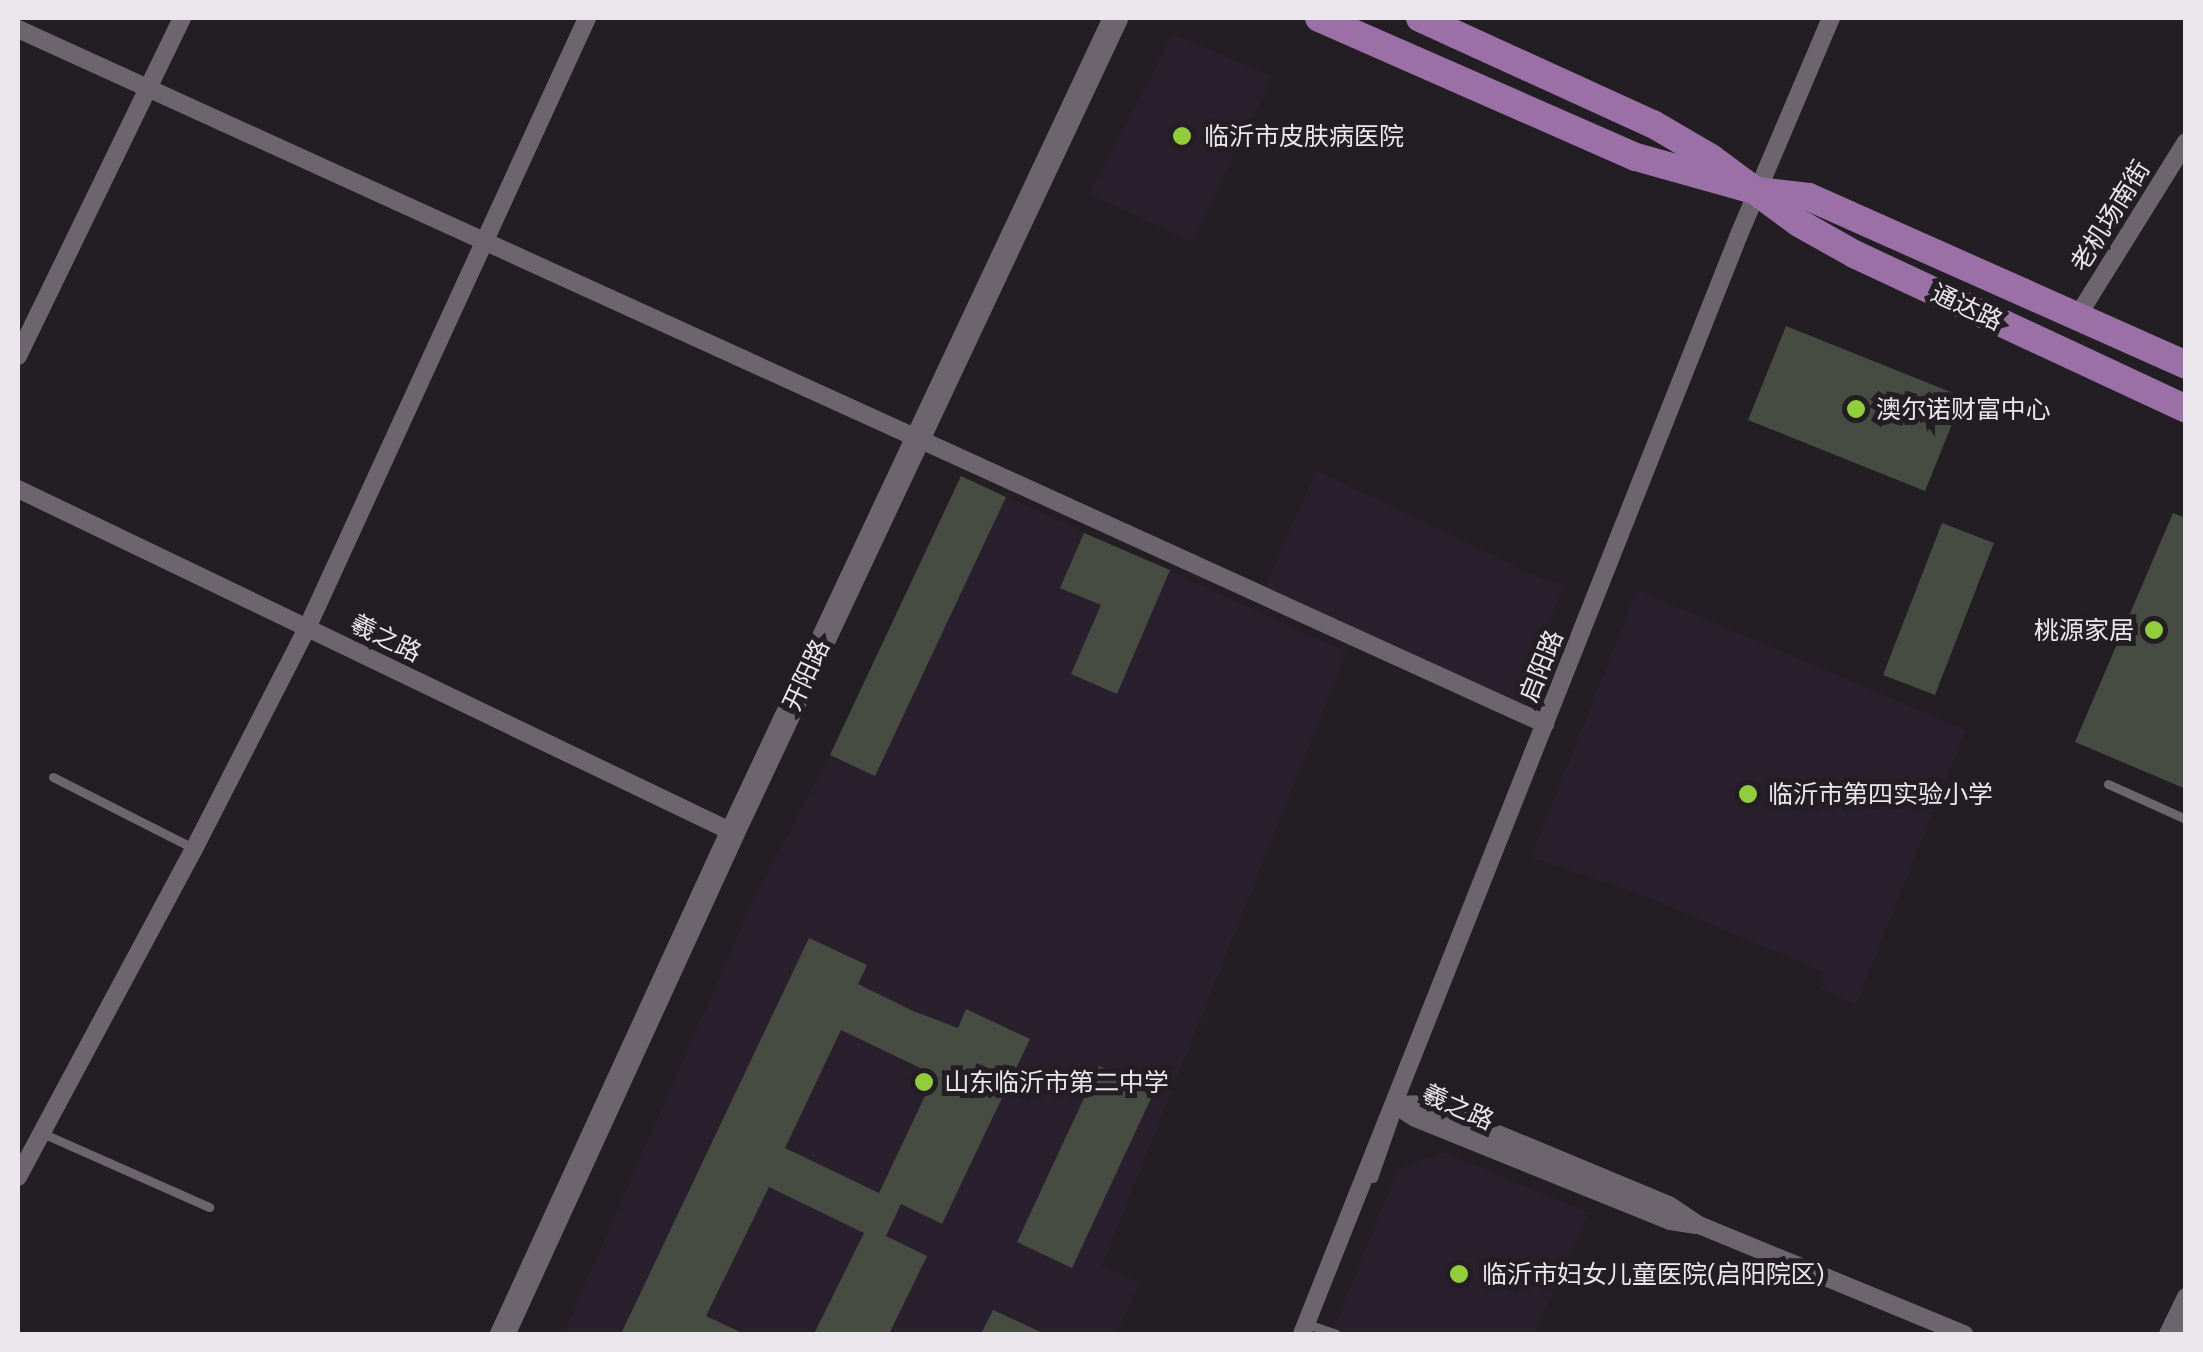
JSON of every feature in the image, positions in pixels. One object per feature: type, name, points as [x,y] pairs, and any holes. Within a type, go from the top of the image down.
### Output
[{"type":"main road","name":"通达路","points":[[1320,18],[1636,157],[1757,191],[1809,197],[2186,365]]},
{"type":"main road","name":"通达路","points":[[1420,18],[1654,124],[1800,223],[1854,254],[2186,409]]},
{"type":"street","points":[[18,356],[182,18]]},
{"type":"street","points":[[18,1176],[194,849],[306,628],[588,18]]},
{"type":"street","name":"开阳路","points":[[502,1334],[732,832],[1114,18]]},
{"type":"street","name":"启阳路","points":[[1306,1332],[1757,191],[1831,18]]},
{"type":"street","points":[[18,30],[916,441],[1168,550],[1178,561],[1545,724]]},
{"type":"street","name":"老机场南街","points":[[2077,316],[2186,142]]},
{"type":"street","name":"羲之路","points":[[18,489],[732,832]]},
{"type":"street","name":"羲之路","points":[[1395,1105],[1416,1118],[1670,1222],[1699,1226],[1964,1334]]},
{"type":"street","points":[[2168,1334],[2186,1297]]},
{"type":"lane","points":[[53,777],[194,849]]},
{"type":"lane","points":[[2108,784],[2186,819]]},
{"type":"lane","points":[[41,1132],[209,1207]]},
{"type":"lane","points":[[1306,1332],[1336,1334]]},
{"type":"shaded area","name":"临沂市皮肤病医院","points":[[1173,34],[1273,77],[1192,242],[1089,194]]},
{"type":"shaded area","points":[[1316,470],[1542,579],[1564,585],[1518,704],[1265,587]]},
{"type":"shaded area","name":"山东临沂市第二中学","points":[[961,476],[1347,652],[1102,1266],[1140,1282],[1117,1334],[563,1334],[754,898],[830,755]]},
{"type":"shaded area","name":"临沂市第四实验小学","points":[[1637,590],[1966,730],[1856,1005],[1820,988],[1825,973],[1650,898],[1531,857]]},
{"type":"shaded area","name":"临沂市妇女儿童医院(启阳院区)","points":[[1444,1152],[1589,1213],[1534,1334],[1332,1334],[1398,1169]]},
{"type":"building","name":"澳尔诺财富中心","points":[[1786,326],[1963,397],[1925,491],[1748,420]]},
{"type":"building","points":[[961,476],[1006,497],[875,776],[830,755]]},
{"type":"building","name":"桃源家居","points":[[2173,513],[2186,518],[2186,789],[2075,742]]},
{"type":"building","points":[[1942,523],[1994,543],[1935,695],[1883,675]]},
{"type":"building","points":[[1084,533],[1170,570],[1117,694],[1071,674],[1101,605],[1060,588]]},
{"type":"building","points":[[809,938],[867,965],[858,984],[913,1011],[958,1028],[966,1009],[1030,1039],[942,1224],[901,1204],[886,1236],[927,1256],[889,1334],[814,1334],[864,1233],[769,1187],[706,1316],[744,1334],[621,1334]],"holes":[[[841,1030],[935,1075],[879,1193],[785,1148]]]},
{"type":"building","points":[[1099,1066],[1154,1092],[1072,1268],[1017,1242]]},
{"type":"building","points":[[993,1310],[1045,1334],[981,1334]]},
{"type":"place","name":"临沂市皮肤病医院","points":[[1182,136]]},
{"type":"place","name":"澳尔诺财富中心","points":[[1856,409]]},
{"type":"place","name":"桃源家居","points":[[2154,630]]},
{"type":"place","name":"临沂市第四实验小学","points":[[1748,794]]},
{"type":"place","name":"山东临沂市第二中学","points":[[924,1082]]},
{"type":"place","name":"临沂市妇女儿童医院(启阳院区)","points":[[1459,1274]]}]
